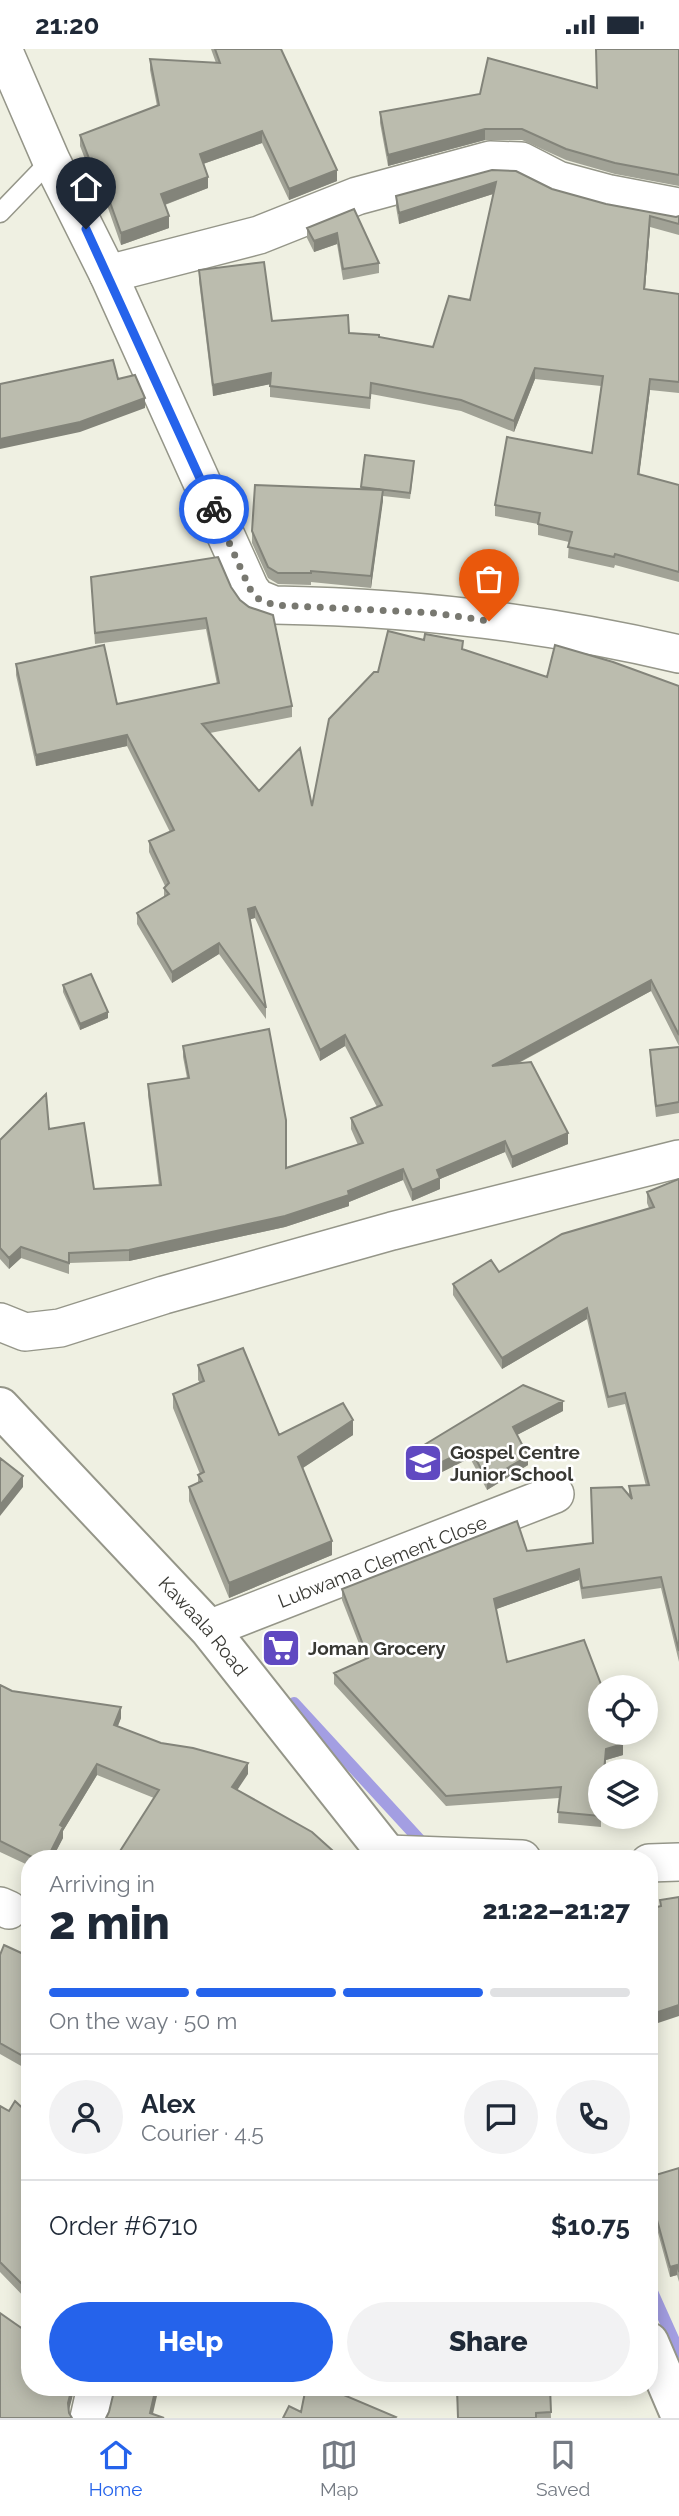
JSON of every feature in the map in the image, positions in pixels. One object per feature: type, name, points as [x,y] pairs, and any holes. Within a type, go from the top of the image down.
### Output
[{"type":"street","points":[[4,49],[51,160],[108,274],[250,589],[257,598],[274,605],[434,613],[627,642],[679,654]]},
{"type":"street","points":[[108,274],[258,235],[357,196],[490,160],[521,161],[558,180],[610,194],[679,207]]},
{"type":"street","points":[[0,1322],[26,1332],[60,1328],[164,1295],[392,1231],[679,1159]]},
{"type":"street","name":"Kawaala Road","points":[[0,1407],[209,1629],[385,1850]]},
{"type":"street","name":"Lubwama Clement Close","points":[[209,1629],[555,1494]]},
{"type":"street","points":[[658,1863],[679,1862]]},
{"type":"street","points":[[658,2363],[679,2411]]},
{"type":"street","points":[[89,2418],[94,2396]]},
{"type":"lane","points":[[0,213],[51,160]]},
{"type":"building","points":[[215,49],[281,49],[337,170],[289,189],[262,131],[200,154],[208,177],[161,194],[169,216],[121,233],[101,177],[97,179],[80,135],[159,105],[150,59],[220,63]]},
{"type":"building","points":[[596,49],[679,49],[679,175],[615,163],[566,149],[522,129],[485,129],[388,155],[380,112],[480,94],[488,58],[597,88]]},
{"type":"building","points":[[492,170],[516,171],[552,189],[606,204],[679,216],[679,224],[650,216],[644,289],[679,294],[679,382],[650,379],[638,474],[679,485],[679,572],[615,554],[614,557],[568,547],[572,532],[538,524],[540,513],[495,505],[507,437],[592,453],[603,376],[535,368],[514,421],[461,400],[371,383],[370,398],[270,386],[271,373],[213,385],[199,270],[264,262],[272,321],[348,315],[349,333],[379,335],[433,347],[449,296],[470,300],[496,182],[399,213],[396,196]]},
{"type":"building","points":[[354,209],[379,263],[343,269],[337,233],[314,241],[307,228]]},
{"type":"building","points":[[113,360],[118,379],[135,375],[145,398],[80,422],[0,439],[0,384]]},
{"type":"building","points":[[365,455],[414,461],[410,493],[361,487]]},
{"type":"building","points":[[255,485],[383,490],[371,576],[311,571],[278,573],[268,567],[252,531]]},
{"type":"building","points":[[218,557],[240,600],[249,607],[273,615],[292,706],[202,724],[259,791],[300,748],[312,806],[329,719],[374,672],[378,672],[388,631],[424,640],[425,634],[463,641],[462,649],[547,677],[555,645],[679,686],[679,1035],[651,980],[492,1066],[531,1062],[568,1133],[512,1157],[505,1141],[437,1170],[440,1178],[412,1190],[403,1169],[348,1191],[349,1195],[285,1216],[129,1250],[69,1253],[69,1263],[21,1247],[9,1258],[0,1248],[0,1140],[46,1094],[49,1129],[84,1123],[94,1189],[161,1185],[148,1084],[189,1078],[183,1046],[269,1029],[286,1120],[286,1168],[363,1143],[351,1118],[382,1105],[345,1035],[320,1050],[255,907],[248,909],[266,1008],[219,943],[172,972],[137,913],[169,894],[164,888],[169,883],[149,841],[174,830],[127,735],[36,755],[16,664],[104,645],[117,704],[219,683],[206,618],[95,633],[91,577]]},
{"type":"building","points":[[91,974],[108,1012],[80,1024],[63,985]]},
{"type":"building","points":[[679,1047],[679,1102],[656,1106],[650,1050]]},
{"type":"building","points":[[679,1179],[679,1651],[661,1577],[582,1588],[579,1569],[494,1599],[507,1662],[584,1640],[597,1675],[588,1675],[588,1745],[620,1745],[606,1749],[605,1759],[588,1759],[588,1815],[558,1812],[561,1787],[446,1796],[334,1673],[368,1658],[342,1589],[517,1521],[527,1551],[593,1543],[591,1488],[622,1487],[632,1499],[629,1486],[649,1485],[625,1393],[608,1397],[587,1308],[502,1358],[453,1284],[491,1260],[499,1272],[562,1234],[654,1207],[647,1192]]},
{"type":"building","points":[[243,1348],[279,1435],[343,1403],[353,1420],[298,1457],[332,1541],[229,1583],[189,1487],[202,1481],[198,1475],[204,1472],[173,1394],[204,1381],[198,1365]]},
{"type":"building","points":[[523,1385],[563,1401],[513,1427],[528,1456],[487,1480],[470,1448],[436,1465],[424,1445]]},
{"type":"building","points":[[0,1458],[23,1476],[0,1505]]},
{"type":"building","points":[[0,1685],[12,1691],[121,1707],[114,1725],[161,1743],[193,1748],[248,1763],[232,1787],[312,1832],[332,1850],[121,1850],[159,1790],[97,1764],[60,1825],[63,1827],[52,1850],[21,1852],[0,1841]]},
{"type":"building","points":[[679,1897],[679,2005],[658,2012],[658,1907],[661,1906],[660,1900]]},
{"type":"building","points":[[4,1945],[21,1953],[21,2055],[0,2043],[0,1955]]},
{"type":"building","points":[[15,2101],[21,2107],[21,2283],[0,2262],[0,2106],[9,2111]]},
{"type":"building","points":[[679,2168],[679,2272],[677,2265],[670,2267],[658,2224],[658,2174]]},
{"type":"building","points":[[0,2313],[21,2328],[21,2396],[70,2396],[69,2413],[72,2418],[0,2418]]},
{"type":"building","points":[[113,2396],[154,2396],[150,2413],[164,2418],[106,2418]]},
{"type":"building","points":[[304,2396],[346,2396],[396,2417],[283,2418],[289,2406],[301,2412]]},
{"type":"building","points":[[457,2396],[550,2396],[551,2412],[536,2413],[536,2418],[458,2418]]},
{"type":"waterway","points":[[294,1703],[429,1850]]},
{"type":"waterway","points":[[658,2305],[679,2352]]},
{"type":"way so far","points":[[214,509],[250,589],[257,598],[274,605],[434,613],[489,621]]},
{"type":"place","name":"Gospel Centre Junior School","points":[[423,1463]]},
{"type":"place","name":"Joman Grocery","points":[[281,1648]]},
{"type":"route","points":[[86,229],[214,509]]}]
